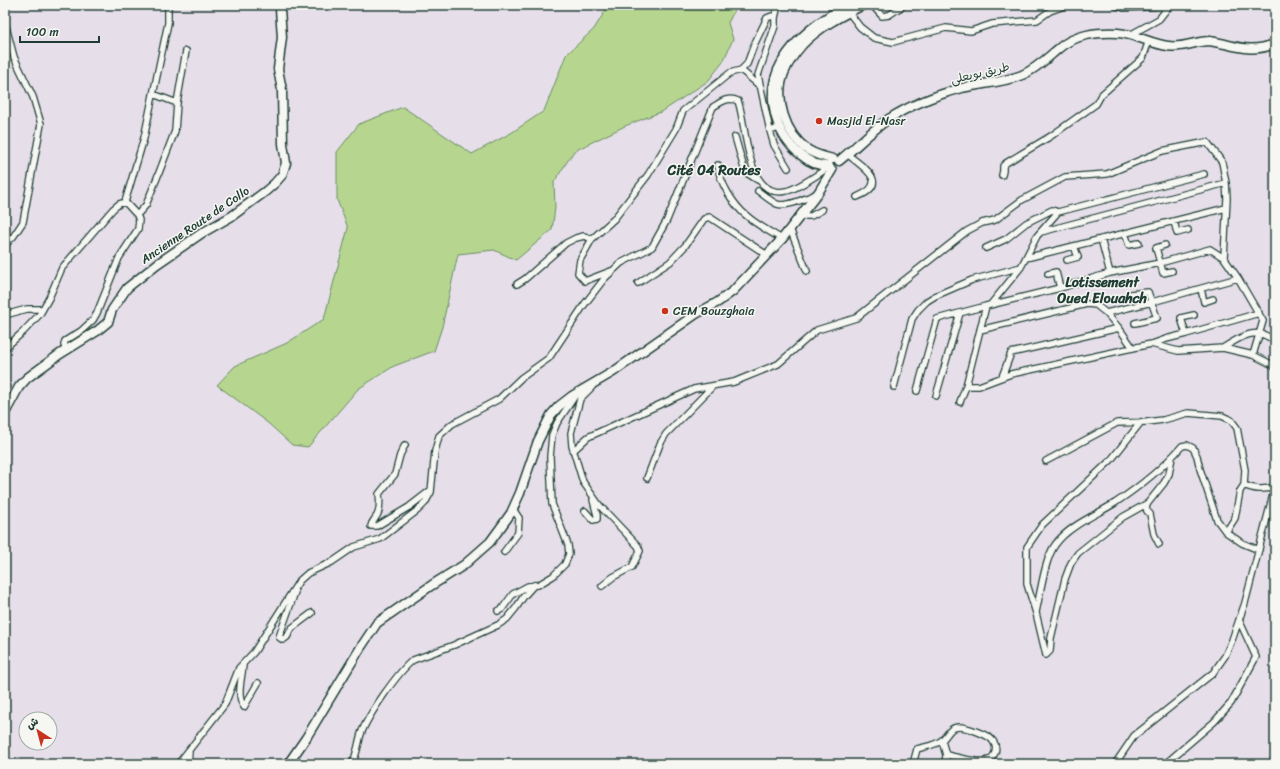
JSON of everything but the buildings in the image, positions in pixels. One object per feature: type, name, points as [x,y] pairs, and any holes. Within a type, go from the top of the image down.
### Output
[{"type":"main road","name":"Ancienne Route de Collo","points":[[5,413],[19,387],[27,378],[108,322],[112,310],[127,288],[140,276],[202,233],[232,216],[266,191],[282,175],[286,163],[283,144],[282,90],[278,69],[282,37],[281,5]]},
{"type":"main road","points":[[832,165],[816,164],[803,157],[790,145],[778,128],[774,108],[774,80],[781,63],[788,52],[807,32],[828,17],[846,7],[860,6]]},
{"type":"main road","points":[[832,165],[800,143],[790,131],[783,115],[780,96],[781,83],[786,68],[802,46],[846,7]]},
{"type":"main road","name":"طريق بويعلى","points":[[288,764],[306,738],[361,646],[377,623],[464,565],[490,542],[513,509],[538,441],[551,415],[559,406],[613,372],[696,314],[718,302],[733,291],[782,239],[808,207],[818,193],[832,165],[888,120],[927,99],[962,88],[1000,82],[1022,75],[1032,70],[1069,41],[1086,34],[1118,33],[1168,46],[1180,47],[1211,41],[1235,47],[1258,49],[1275,44]]},
{"type":"street","points":[[125,202],[144,138],[168,23],[168,5]]},
{"type":"street","points":[[778,5],[772,38],[760,66],[758,75],[774,146],[788,168]]},
{"type":"street","points":[[872,5],[882,16],[889,16],[904,5]]},
{"type":"street","points":[[846,7],[860,27],[874,38],[893,42],[946,28],[971,31],[992,24],[1037,20],[1051,8],[1067,5]]},
{"type":"street","points":[[1114,5],[1124,8],[1169,6]]},
{"type":"street","points":[[1130,35],[1159,19],[1169,6]]},
{"type":"street","points":[[612,270],[585,281],[578,273],[580,260],[592,239],[614,219],[648,175],[676,129],[683,111],[730,73],[741,70],[747,64],[767,18],[772,16],[775,18]]},
{"type":"street","points":[[5,22],[14,57],[33,97],[41,124],[23,222],[13,237],[5,245]]},
{"type":"street","points":[[1002,175],[1003,166],[1006,163],[1051,136],[1096,104],[1101,96],[1143,58],[1149,40]]},
{"type":"street","points":[[137,215],[146,205],[175,131],[177,103],[186,52]]},
{"type":"street","points":[[741,70],[761,88]]},
{"type":"street","points":[[153,94],[177,103]]},
{"type":"street","points":[[178,764],[225,704],[239,668],[254,652],[299,581],[308,573],[332,562],[354,547],[380,539],[418,510],[425,503],[431,490],[435,451],[439,436],[452,424],[499,398],[521,378],[549,358],[584,305],[612,270],[621,263],[652,247],[657,240],[666,220],[712,107],[724,100],[732,98],[738,100],[741,110],[744,134],[753,168],[758,180]]},
{"type":"street","points":[[770,131],[778,128]]},
{"type":"street","points":[[735,137],[745,172],[774,191],[785,192],[791,190],[832,165]]},
{"type":"street","points":[[574,450],[588,437],[694,389],[734,382],[778,364],[817,330],[856,318],[968,231],[982,223],[995,220],[1022,200],[1066,177],[1107,174],[1162,151],[1207,142],[1222,162],[1226,183],[1224,258]]},
{"type":"street","points":[[847,154],[871,174],[874,180],[870,191],[856,197]]},
{"type":"street","points":[[718,165],[722,181],[739,208],[751,219],[782,239]]},
{"type":"street","points":[[986,248],[1006,239],[1026,223],[1052,210],[1058,212],[1204,174]]},
{"type":"street","points":[[1040,232],[1226,183]]},
{"type":"street","points":[[758,191],[775,203],[781,205],[798,201],[818,193]]},
{"type":"street","points":[[798,201],[808,207]]},
{"type":"street","points":[[66,350],[64,345],[65,341],[81,331],[93,320],[119,258],[138,229],[139,220],[137,215],[125,202]]},
{"type":"street","points":[[5,348],[40,314],[49,298],[62,268],[113,209],[119,204],[125,202]]},
{"type":"street","points":[[1026,258],[1226,208]]},
{"type":"street","points":[[800,216],[810,216],[822,210]]},
{"type":"street","points":[[960,402],[966,386],[988,305],[1021,267],[1040,232],[1058,212]]},
{"type":"street","points":[[638,283],[658,272],[670,262],[707,218],[711,218],[767,255]]},
{"type":"street","points":[[1174,221],[1177,233],[1188,230]]},
{"type":"street","points":[[790,229],[806,271]]},
{"type":"street","points":[[1125,233],[1128,245],[1139,243]]},
{"type":"street","points":[[517,284],[525,279],[566,243],[584,236],[592,239]]},
{"type":"street","points":[[1101,239],[1110,273]]},
{"type":"street","points":[[1165,245],[1156,248],[1160,263],[1163,273],[1172,271]]},
{"type":"street","points":[[1067,260],[1078,257],[1074,246]]},
{"type":"street","points":[[917,390],[937,319],[1060,288],[1110,273],[1160,263],[1210,249],[1224,258],[1238,278],[1263,321],[1255,356]]},
{"type":"street","points":[[894,387],[912,319],[927,301],[972,280],[1021,267]]},
{"type":"street","points":[[1048,274],[1056,272],[1060,288]]},
{"type":"street","points":[[1106,313],[1238,278]]},
{"type":"street","points":[[1201,289],[1204,302],[1213,299]]},
{"type":"street","points":[[1130,294],[1148,292],[1157,318],[1135,323]]},
{"type":"street","points":[[980,330],[1088,304],[1096,305],[1106,313],[1133,348]]},
{"type":"street","points":[[5,315],[27,309],[42,310]]},
{"type":"street","points":[[936,396],[960,312]]},
{"type":"street","points":[[966,386],[979,386],[1018,372],[1151,344],[1259,314]]},
{"type":"street","points":[[1186,334],[1181,318],[1194,315]]},
{"type":"street","points":[[1002,377],[1011,353],[1119,328]]},
{"type":"street","points":[[1223,348],[1236,340],[1260,332],[1270,337],[1275,342]]},
{"type":"street","points":[[1151,344],[1178,351],[1223,348],[1255,356],[1275,366]]},
{"type":"street","points":[[596,382],[580,399],[571,433],[574,450],[583,482],[600,506],[638,546],[640,551],[632,567],[613,577],[602,586]]},
{"type":"street","points":[[647,478],[660,444],[666,434],[714,386]]},
{"type":"street","points":[[498,611],[502,609],[513,594],[553,576],[565,564],[569,554],[568,545],[552,504],[550,457],[552,435],[557,423],[578,393]]},
{"type":"street","points":[[1046,461],[1117,423],[1163,420],[1188,413],[1222,416],[1231,420],[1237,428],[1245,470],[1244,485],[1240,491],[1235,518],[1226,532]]},
{"type":"street","points":[[1141,422],[1111,460],[1042,525],[1027,547],[1027,584],[1046,655],[1050,651],[1065,579],[1071,563],[1078,553],[1123,517],[1148,502],[1164,483],[1169,474],[1172,457]]},
{"type":"street","points":[[404,444],[395,474],[379,494],[380,501],[377,517],[373,520],[371,526],[377,526],[410,507],[431,490]]},
{"type":"street","points":[[1036,613],[1049,556],[1055,544],[1072,529],[1115,502],[1158,471],[1182,446],[1187,445],[1193,448],[1197,456],[1216,520],[1226,532],[1242,543],[1259,550]]},
{"type":"street","points":[[1115,764],[1134,736],[1213,673],[1225,656],[1245,603],[1275,487],[1262,490],[1250,488],[1244,485]]},
{"type":"street","points":[[585,511],[592,520],[597,519],[591,494]]},
{"type":"street","points":[[1148,502],[1146,507],[1147,511],[1150,514],[1154,534],[1159,544]]},
{"type":"street","points":[[504,552],[518,533],[519,518],[513,509]]},
{"type":"street","points":[[299,581],[279,637],[283,640],[287,637],[292,628],[312,613]]},
{"type":"street","points":[[352,764],[369,717],[388,689],[408,664],[413,660],[454,645],[498,625],[507,619],[534,585]]},
{"type":"street","points":[[1165,764],[1214,722],[1231,703],[1256,657],[1239,620]]},
{"type":"street","points":[[243,665],[240,696],[244,707],[258,683]]},
{"type":"street","points":[[913,764],[917,749],[942,741],[951,729],[959,727],[965,728],[983,734],[994,741],[996,751],[994,756],[987,760],[980,762],[946,756]]},
{"type":"street","points":[[942,741],[946,756],[945,764]]},
{"type":"street","points":[[188,764],[189,750]]},
{"type":"green space","points":[[609,5],[737,5],[728,23],[733,39],[723,62],[708,81],[663,111],[625,126],[574,151],[554,182],[555,208],[552,230],[516,260],[494,250],[458,254],[442,327],[434,351],[394,366],[358,389],[308,447],[292,445],[269,424],[217,385],[235,366],[287,343],[324,319],[348,228],[337,200],[337,152],[359,124],[403,107],[472,154],[511,133],[544,111],[566,55],[594,29]]},
{"type":"place","name":"Masjid El-Nasr","points":[[819,121]]},
{"type":"place","name":"CEM Bouzghaia","points":[[665,311]]},
{"type":"district","name":"Cité 04 Routes","points":[[714,170]]},
{"type":"district","name":"Lotissement Oued Elouahch","points":[[1102,290]]}]
